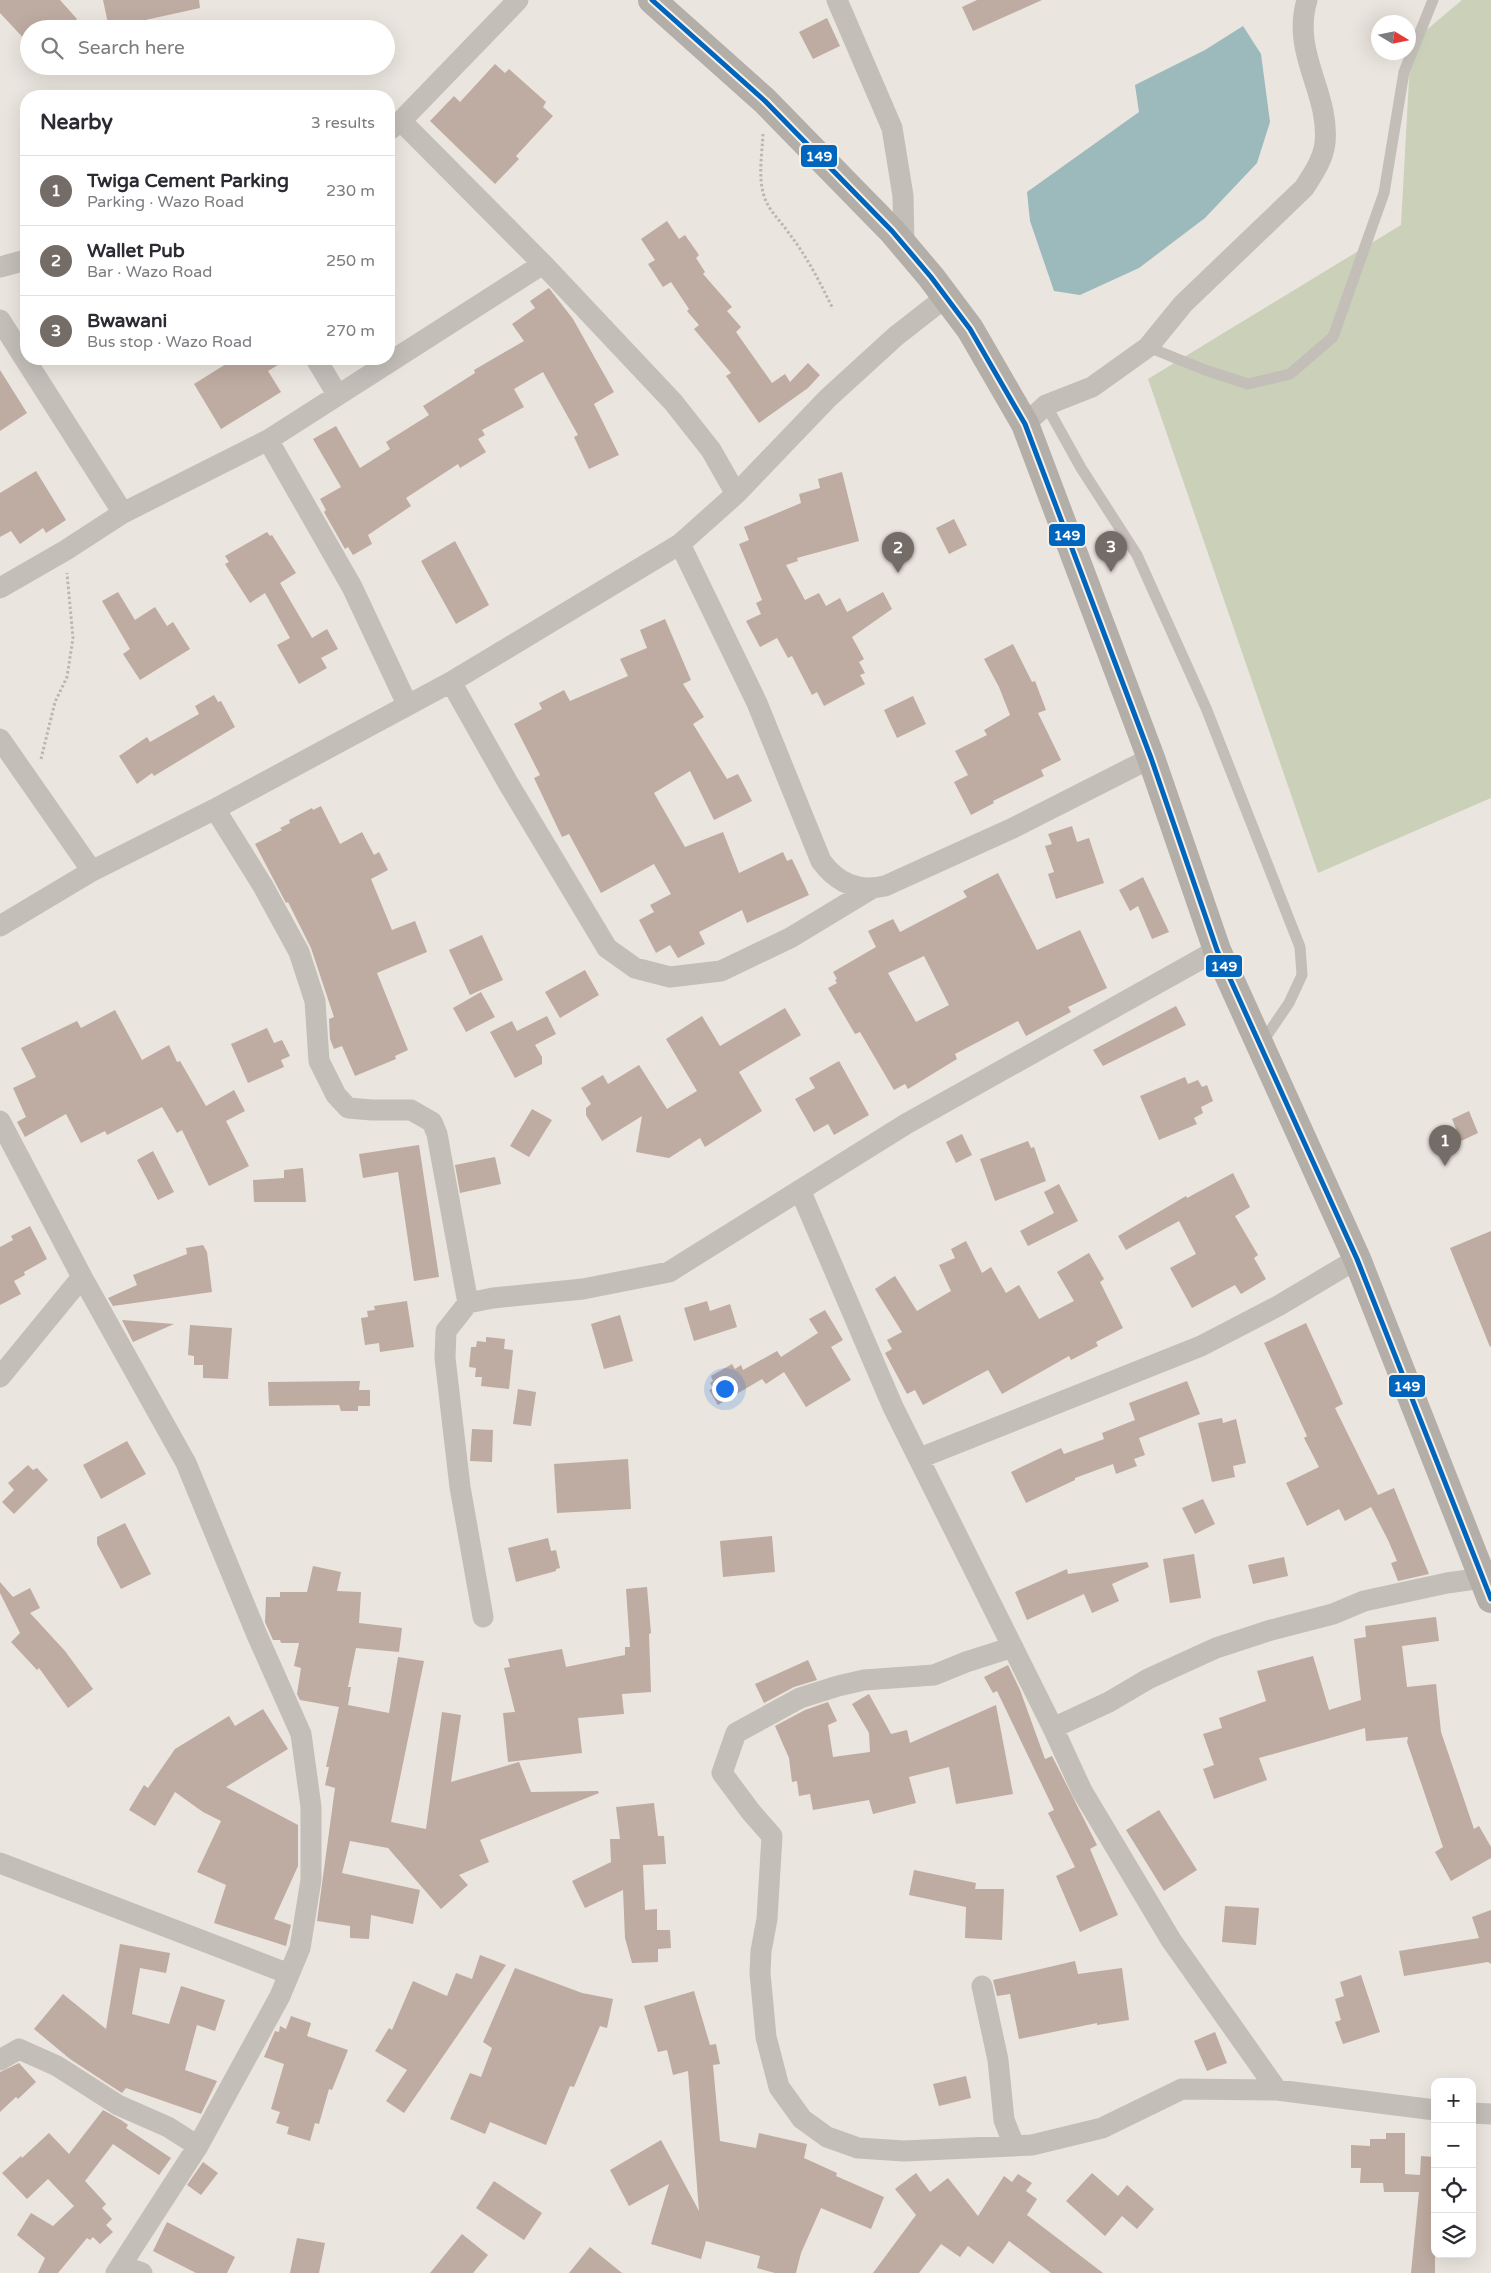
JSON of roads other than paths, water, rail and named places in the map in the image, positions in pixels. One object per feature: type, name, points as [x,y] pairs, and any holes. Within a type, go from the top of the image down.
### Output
[{"type":"main road","points":[[652,0],[765,101],[904,245],[970,329],[1025,424],[1151,758],[1217,950],[1357,1260],[1487,1588]]},
{"type":"street","points":[[518,0],[395,126],[543,264],[673,402],[711,450],[736,494]]},
{"type":"street","points":[[837,0],[892,128],[903,196],[904,245]]},
{"type":"street","points":[[1025,424],[1046,406],[1092,387],[1148,347],[1183,304],[1304,188],[1318,167],[1325,144],[1324,119],[1303,43],[1302,16],[1307,0]]},
{"type":"street","points":[[0,267],[20,262]]},
{"type":"street","points":[[395,357],[543,264]]},
{"type":"street","points":[[0,926],[92,870],[215,809],[406,704],[451,682],[680,544],[736,494],[828,398],[896,336],[946,297]]},
{"type":"street","points":[[0,320],[20,351]]},
{"type":"street","points":[[29,365],[123,513]]},
{"type":"street","points":[[320,365],[337,394]]},
{"type":"street","points":[[0,588],[66,550],[123,513],[268,440],[383,365]]},
{"type":"street","points":[[268,440],[352,587],[406,704]]},
{"type":"street","points":[[680,544],[757,703],[821,861],[830,873],[842,882],[856,888],[871,889],[885,886],[1013,828],[1151,758]]},
{"type":"street","points":[[451,682],[508,783],[607,948],[635,968],[670,977],[721,971],[790,938],[871,889]]},
{"type":"street","points":[[0,739],[92,870]]},
{"type":"street","points":[[215,809],[263,886],[299,952],[315,1001],[319,1061],[336,1095],[348,1108],[411,1110],[432,1122],[437,1134],[468,1303]]},
{"type":"street","points":[[483,1616],[460,1487],[445,1358],[446,1330],[468,1303],[493,1298],[583,1289],[669,1272],[906,1124],[1217,950]]},
{"type":"street","points":[[0,1121],[82,1277],[186,1463],[256,1635],[302,1734],[311,1807],[311,1880],[300,1948],[280,1996],[198,2146],[119,2269],[142,2273]]},
{"type":"street","points":[[800,1190],[893,1408],[920,1458],[1082,1791],[1171,1940],[1277,2090]]},
{"type":"street","points":[[920,1458],[1201,1346],[1278,1306],[1357,1260]]},
{"type":"street","points":[[0,1377],[82,1277]]},
{"type":"street","points":[[1053,1728],[1109,1702],[1148,1679],[1216,1648],[1271,1630],[1334,1614],[1364,1602],[1447,1583],[1487,1588]]},
{"type":"street","points":[[1013,1647],[966,1662],[934,1675],[864,1680],[800,1698],[736,1733],[722,1773],[751,1812],[772,1836],[767,1919],[761,1951],[760,1973],[766,2037],[779,2087],[802,2119],[827,2137],[858,2148],[904,2151],[1032,2145],[1062,2139],[1102,2128],[1182,2089],[1277,2090],[1431,2109]]},
{"type":"street","points":[[0,1864],[289,1974]]},
{"type":"street","points":[[982,1986],[998,2060],[1004,2120],[1014,2145]]},
{"type":"street","points":[[0,2060],[19,2049],[28,2052],[57,2066],[118,2106],[168,2127],[198,2146]]},
{"type":"street","points":[[1476,2113],[1491,2114]]},
{"type":"lane","points":[[1148,347],[1205,370],[1248,384],[1290,374],[1333,337],[1384,193],[1404,72],[1433,0]]},
{"type":"lane","points":[[1046,406],[1081,468],[1137,555],[1206,708],[1300,947],[1302,975],[1289,1003],[1260,1045]]},
{"type":"water","points":[[1243,26],[1261,54],[1270,122],[1257,163],[1205,218],[1139,268],[1080,295],[1054,291],[1030,221],[1027,192],[1139,112],[1135,85],[1205,50]]},
{"type":"place","name":"Bwawani","points":[[1111,572]]},
{"type":"place","name":"Wallet Pub","points":[[898,573]]},
{"type":"place","name":"Twiga Cement Parking","points":[[1445,1166]]}]
